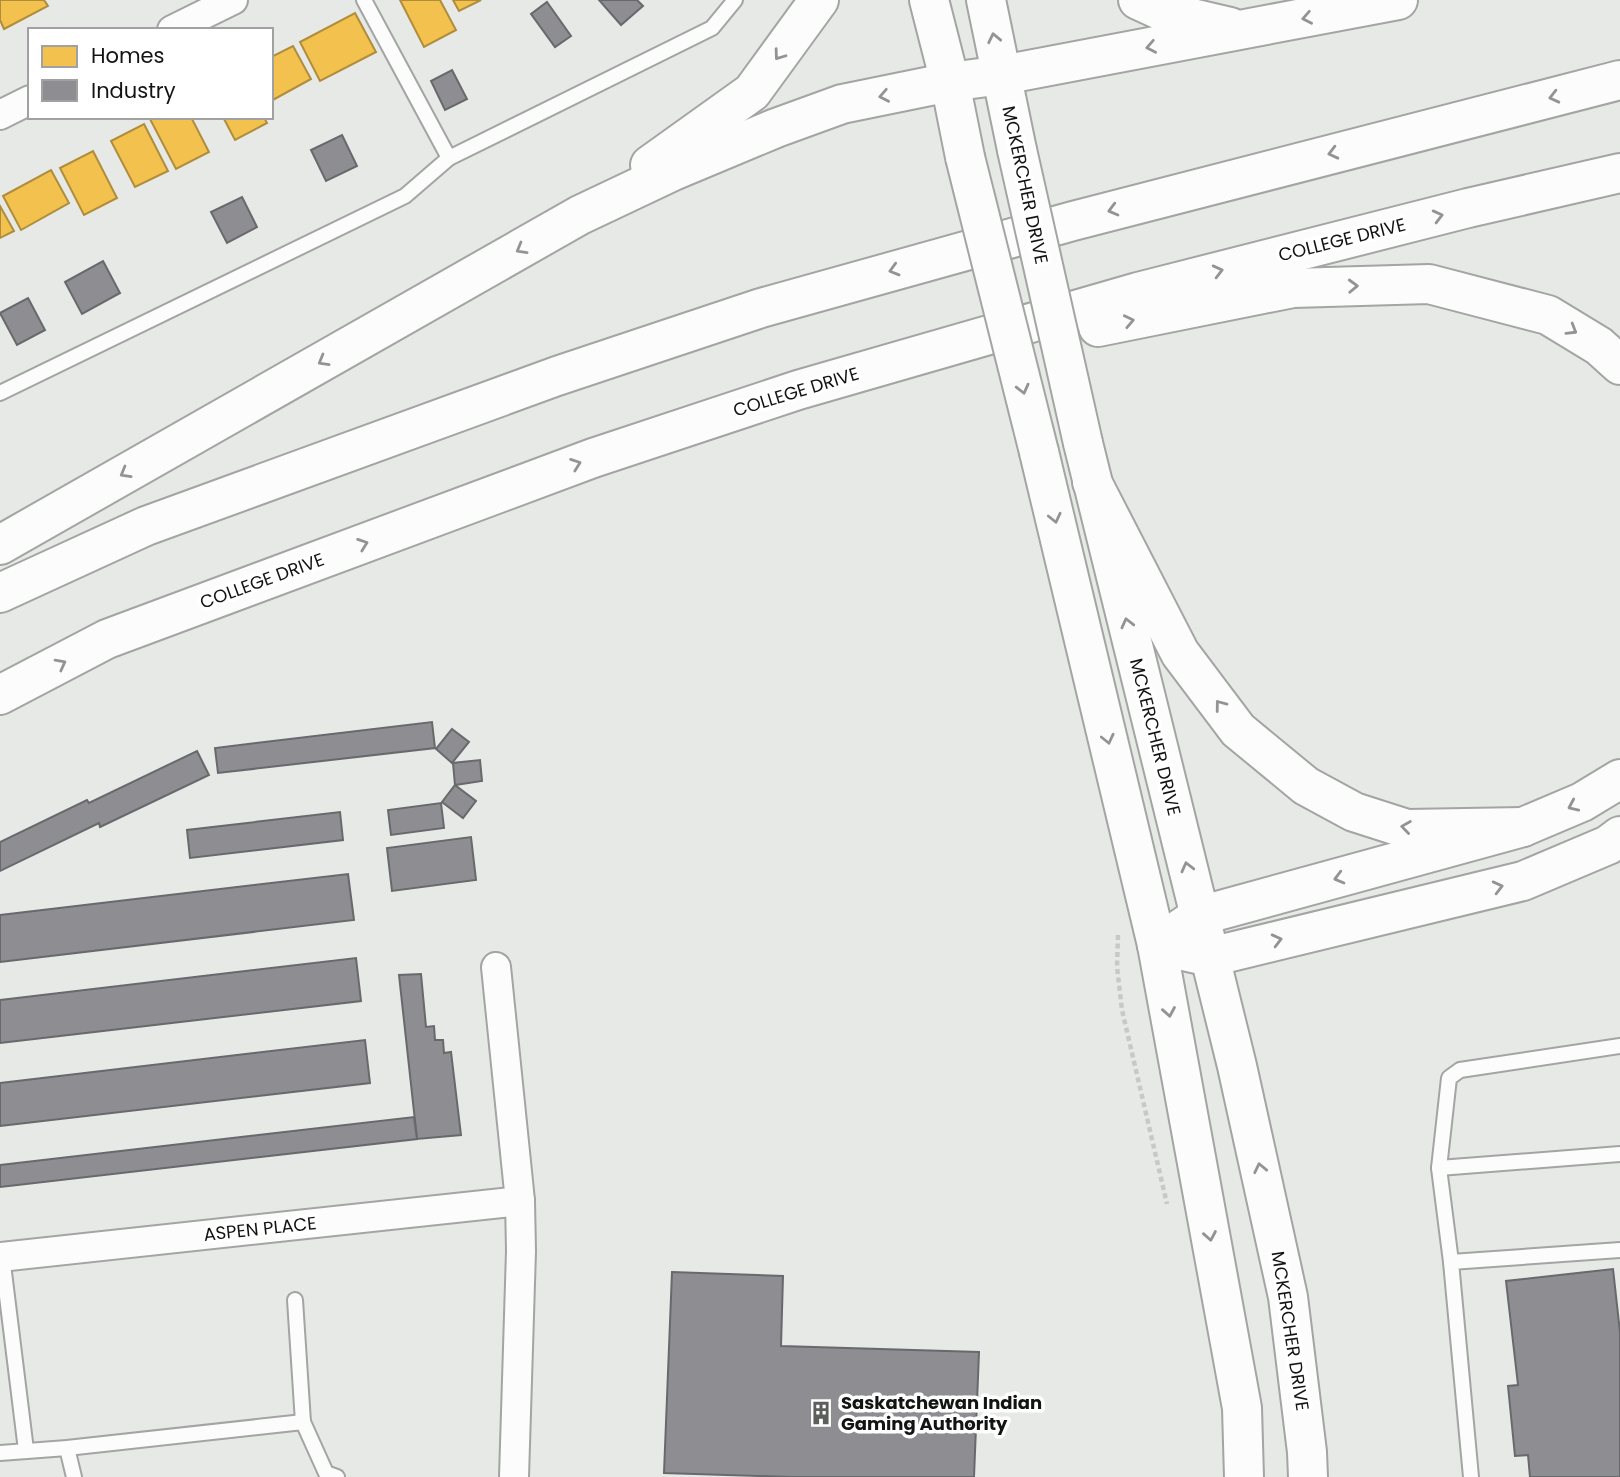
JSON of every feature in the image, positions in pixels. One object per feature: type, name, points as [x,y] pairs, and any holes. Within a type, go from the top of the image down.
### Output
[{"type":"main road","points":[[580,215],[752,92],[819,0]]},
{"type":"main road","points":[[929,0],[1157,945],[1242,1408],[1244,1477]]},
{"type":"main road","name":"MCKERCHER DRIVE","points":[[986,0],[1092,482],[1237,1066],[1289,1297],[1308,1477]]},
{"type":"main road","points":[[1138,0],[1162,11],[1242,30]]},
{"type":"main road","points":[[0,545],[580,215],[776,128],[842,104],[1398,0]]},
{"type":"main road","points":[[0,593],[146,526],[557,376],[761,308],[1073,221],[1620,80]]},
{"type":"main road","name":"COLLEGE DRIVE","points":[[0,695],[107,639],[593,458],[798,390],[1138,292],[1468,208],[1620,173]]},
{"type":"main road","points":[[798,390],[1293,288],[1415,284],[1429,284],[1548,315],[1599,346],[1620,365]]},
{"type":"main road","points":[[1092,482],[1180,653],[1238,730],[1306,786],[1354,813],[1407,829],[1523,827]]},
{"type":"main road","points":[[1157,945],[1199,916],[1523,827],[1582,803],[1620,779]]},
{"type":"main road","points":[[1157,945],[1210,957],[1522,881],[1608,845],[1620,836]]},
{"type":"street","points":[[176,28],[233,0]]},
{"type":"street","points":[[0,115],[28,101]]},
{"type":"street","points":[[496,967],[520,1201],[514,1477]]},
{"type":"street","name":"ASPEN PLACE","points":[[1,1256],[520,1201]]},
{"type":"lane","points":[[364,0],[449,158]]},
{"type":"lane","points":[[0,393],[405,196],[449,158],[712,28],[735,0]]},
{"type":"lane","points":[[1471,1477],[1440,1168],[1449,1078],[1460,1070],[1620,1046]]},
{"type":"lane","points":[[1440,1168],[1620,1154]]},
{"type":"lane","points":[[1451,1262],[1620,1250]]},
{"type":"lane","points":[[1,1256],[26,1450]]},
{"type":"lane","points":[[295,1300],[303,1422],[326,1473],[337,1477]]},
{"type":"lane","points":[[0,1453],[303,1422]]},
{"type":"lane","points":[[66,1448],[74,1477]]},
{"type":"path","points":[[1118,931],[1117,967],[1122,1010],[1168,1208]]},
{"type":"building: Homes","points":[[0,0],[44,0],[48,6],[4,29],[0,20]]},
{"type":"building: Homes","points":[[400,0],[440,0],[456,30],[424,47]]},
{"type":"building: Homes","points":[[453,0],[481,0],[459,11]]},
{"type":"building: Homes","points":[[355,13],[376,52],[320,81],[300,42]]},
{"type":"building: Homes","points":[[293,46],[311,79],[273,100],[273,56]]},
{"type":"building: Homes","points":[[150,119],[192,119],[209,152],[176,169]]},
{"type":"building: Homes","points":[[224,119],[265,119],[267,123],[235,140]]},
{"type":"building: Homes","points":[[144,124],[168,171],[135,187],[111,141]]},
{"type":"building: Homes","points":[[93,151],[117,198],[84,215],[60,168]]},
{"type":"building: Homes","points":[[51,170],[69,203],[21,230],[3,196]]},
{"type":"building: Homes","points":[[0,206],[14,231],[0,238]]},
{"type":"building: Industry","points":[[599,0],[637,0],[643,6],[621,25]]},
{"type":"building: Industry","points":[[547,2],[571,36],[555,47],[531,14]]},
{"type":"building: Industry","points":[[452,70],[467,99],[445,110],[431,81]]},
{"type":"building: Industry","points":[[342,135],[357,166],[326,181],[311,150]]},
{"type":"building: Industry","points":[[242,197],[257,227],[227,243],[211,212]]},
{"type":"building: Industry","points":[[103,261],[120,293],[82,314],[65,282]]},
{"type":"building: Industry","points":[[28,298],[45,330],[17,345],[0,313]]},
{"type":"building: Industry","points":[[432,722],[435,748],[218,773],[215,748]]},
{"type":"building: Industry","points":[[452,729],[469,742],[452,763],[436,749]]},
{"type":"building: Industry","points":[[197,751],[209,775],[100,827],[99,823],[0,871],[0,842]]},
{"type":"building: Industry","points":[[480,760],[482,781],[455,785],[453,763]]},
{"type":"building: Industry","points":[[455,785],[476,801],[463,818],[442,802]]},
{"type":"building: Industry","points":[[441,803],[444,828],[391,835],[388,810]]},
{"type":"building: Industry","points":[[340,812],[343,840],[190,858],[187,830]]},
{"type":"building: Industry","points":[[471,837],[476,880],[392,891],[387,848]]},
{"type":"building: Industry","points":[[348,874],[354,920],[0,962],[0,915]]},
{"type":"building: Industry","points":[[356,958],[361,1001],[0,1043],[0,1000]]},
{"type":"building: Industry","points":[[421,974],[426,1027],[434,1026],[435,1040],[443,1040],[444,1053],[451,1052],[461,1135],[417,1139],[399,975]]},
{"type":"building: Industry","points":[[365,1040],[370,1083],[0,1126],[0,1083]]},
{"type":"building: Industry","points":[[414,1117],[417,1139],[0,1187],[0,1165]]},
{"type":"building: Industry","points":[[1613,1269],[1620,1332],[1620,1477],[1530,1477],[1528,1455],[1515,1456],[1508,1386],[1518,1385],[1506,1281]]},
{"type":"building: Industry","name":"Saskatchewan Indian Gaming Authority","points":[[672,1272],[783,1276],[781,1346],[979,1352],[974,1477],[790,1477],[664,1473]]},
{"type":"place","name":"Saskatchewan Indian Gaming Authority","points":[[821,1413]]}]
